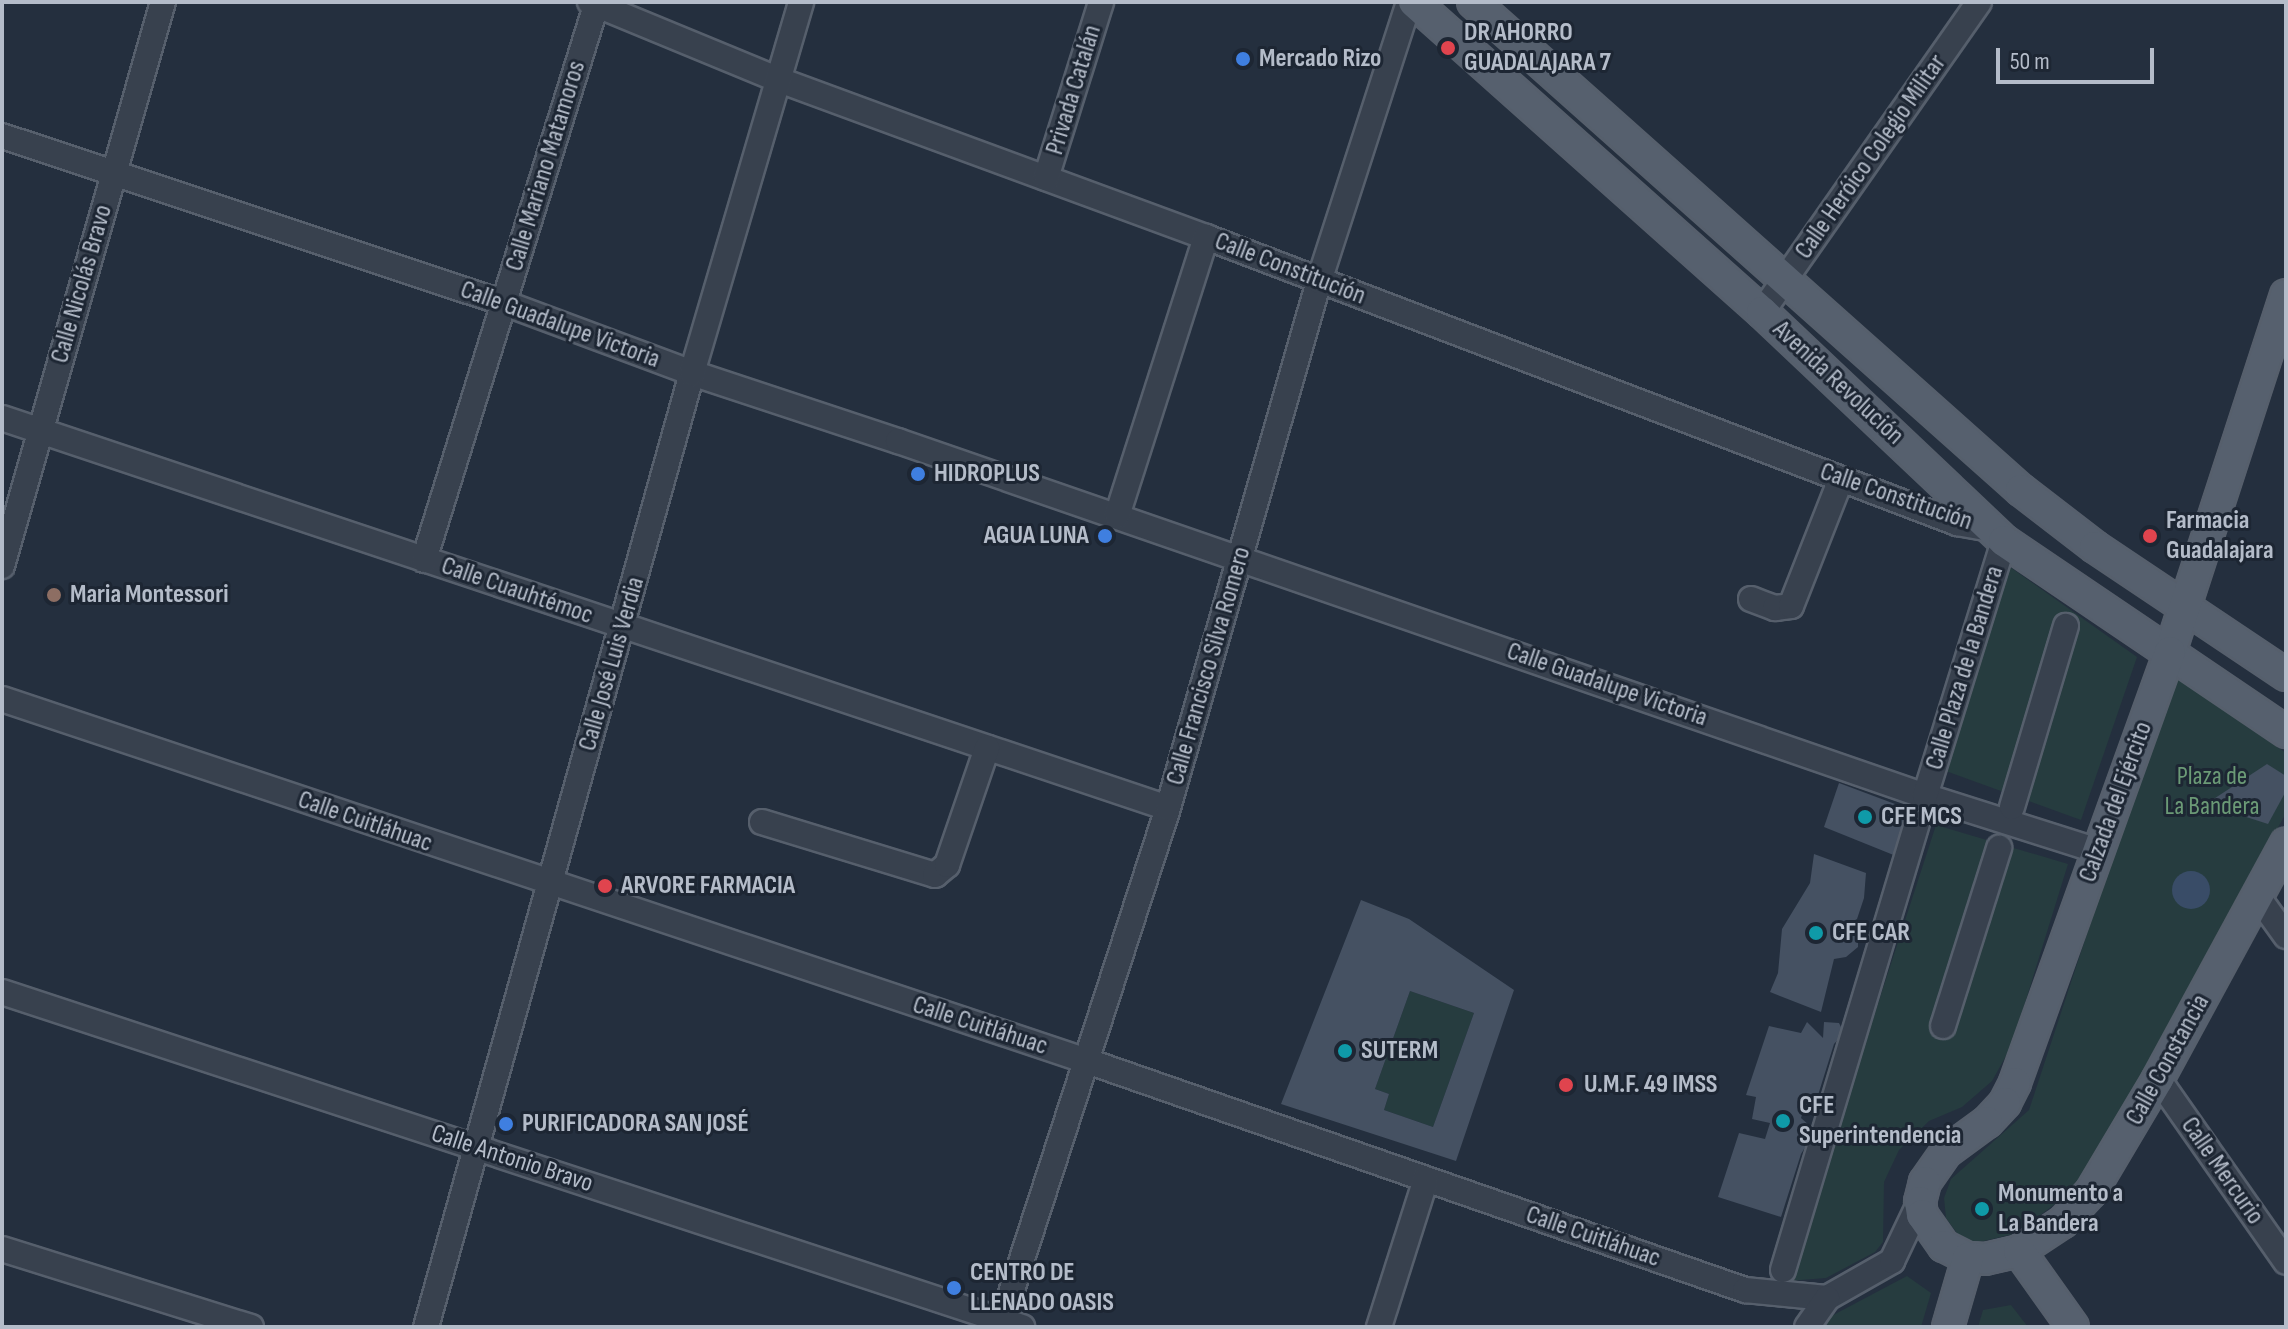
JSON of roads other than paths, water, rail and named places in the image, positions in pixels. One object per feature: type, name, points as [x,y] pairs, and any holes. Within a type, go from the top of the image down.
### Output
[{"type":"main road","name":"Avenida Revolución","points":[[1412,2],[1762,312],[1998,535],[2286,732]]},
{"type":"main road","name":"Avenida Revolución","points":[[1473,2],[2066,527],[2286,675]]},
{"type":"main road","name":"Calzada del Ejército","points":[[1920,1202],[1933,1166],[1946,1152],[1987,1122],[2005,1103],[2015,1083],[2170,652],[2286,295]]},
{"type":"main road","name":"Calle Constancia","points":[[2019,1251],[2063,1222],[2091,1192],[2158,1079],[2286,843]]},
{"type":"main road","points":[[1920,1202],[1922,1215],[1934,1237],[1955,1254],[1968,1258],[2003,1257],[2019,1251],[2073,1327]]},
{"type":"main road","points":[[1948,1327],[1968,1258]]},
{"type":"street","name":"Calle Nicolás Bravo","points":[[2,566],[163,2]]},
{"type":"street","name":"Calle José Luis Verdia","points":[[426,1327],[692,373],[801,2]]},
{"type":"street","name":"Privada Catalán","points":[[1046,178],[1101,2]]},
{"type":"street","name":"Calle Francisco Silva Romero","points":[[1008,1325],[1087,1061],[1168,808],[1319,281],[1412,2]]},
{"type":"street","name":"Calle Heróico Colegio Militar","points":[[1762,312],[1979,2]]},
{"type":"street","name":"Calle Constitución","points":[[594,3],[779,80],[1206,237],[1957,523],[1998,535]]},
{"type":"street","name":"Calle Mariano Matamoros","points":[[424,560],[594,3]]},
{"type":"street","name":"Calle Guadalupe Victoria","points":[[2,136],[504,303],[692,373],[1117,516],[1925,796],[2098,851]]},
{"type":"street","points":[[1117,516],[1206,237]]},
{"type":"street","name":"Calle Cuauhtémoc","points":[[2,418],[1168,808]]},
{"type":"street","points":[[1751,599],[1783,609],[1796,599],[1841,479]]},
{"type":"street","name":"Calle Plaza de la Bandera","points":[[1925,796],[1998,535]]},
{"type":"street","points":[[2012,807],[2066,626]]},
{"type":"street","name":"Calle Cuitláhuac","points":[[2,699],[1087,1061],[1745,1290],[1827,1298]]},
{"type":"street","points":[[762,822],[935,875],[947,865],[987,748]]},
{"type":"street","points":[[1783,1270],[1917,824]]},
{"type":"street","points":[[1943,1026],[1999,848]]},
{"type":"street","points":[[2258,897],[2286,936]]},
{"type":"street","name":"Calle Antonio Bravo","points":[[2,992],[1008,1325]]},
{"type":"street","name":"Calle Mercurio","points":[[2158,1079],[2286,1262]]},
{"type":"street","points":[[1379,1327],[1426,1179]]},
{"type":"street","points":[[1807,1327],[1827,1298],[1892,1261],[1920,1202]]},
{"type":"street","points":[[2,1249],[251,1327]]},
{"type":"water","points":[[2191,871],[2205,876],[2210,890],[2205,904],[2191,909],[2177,904],[2172,890],[2177,876]]},
{"type":"place","name":"DR AHORRO GUADALAJARA 7","points":[[1448,48]]},
{"type":"place","name":"Mercado Rizo","points":[[1243,59]]},
{"type":"place","name":"HIDROPLUS","points":[[918,474]]},
{"type":"place","name":"AGUA LUNA","points":[[1105,536]]},
{"type":"place","name":"Farmacia Guadalajara","points":[[2150,536]]},
{"type":"place","name":"Maria Montessori","points":[[54,595]]},
{"type":"place","name":"CFE MCS","points":[[1865,817]]},
{"type":"place","name":"ARVORE FARMACIA","points":[[605,886]]},
{"type":"place","name":"CFE CAR","points":[[1816,933]]},
{"type":"place","name":"SUTERM","points":[[1345,1051]]},
{"type":"place","name":"U.M.F. 49 IMSS","points":[[1566,1085]]},
{"type":"place","name":"CFE Superintendencia","points":[[1783,1121]]},
{"type":"place","name":"PURIFICADORA SAN JOSÉ","points":[[506,1124]]},
{"type":"place","name":"Monumento a La Bandera","points":[[1982,1209]]},
{"type":"place","name":"CENTRO DE LLENADO OASIS","points":[[954,1288]]},
{"type":"park label","name":"Plaza de La Bandera","points":[[2212,792]]}]
